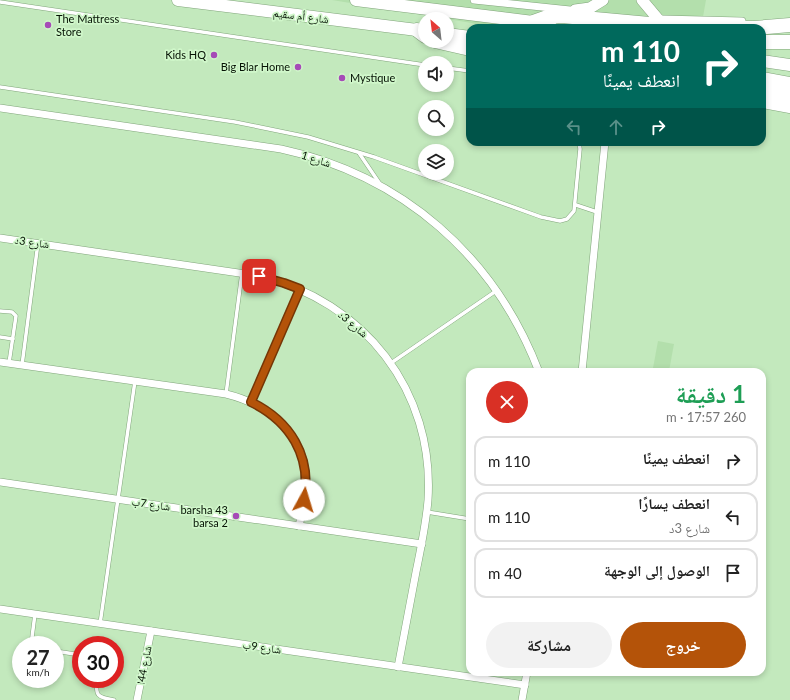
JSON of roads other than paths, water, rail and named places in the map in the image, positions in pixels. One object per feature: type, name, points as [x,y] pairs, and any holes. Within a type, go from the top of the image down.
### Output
[{"type":"highway","points":[[543,24],[547,17],[562,16],[649,24]]},
{"type":"highway","points":[[544,24],[552,21],[564,21],[590,24]]},
{"type":"highway","points":[[766,27],[785,26]]},
{"type":"highway","points":[[766,42],[790,42]]},
{"type":"highway","points":[[454,45],[466,48]]},
{"type":"highway","points":[[766,89],[790,94]]},
{"type":"highway","points":[[766,102],[790,106]]},
{"type":"main road","name":"شارع أم سقيم","points":[[178,0],[418,31]]},
{"type":"main road","points":[[356,0],[535,24]]},
{"type":"main road","points":[[575,10],[590,8],[603,0]]},
{"type":"main road","points":[[642,0],[658,19]]},
{"type":"main road","points":[[454,35],[466,36]]},
{"type":"main road","points":[[766,62],[790,65]]},
{"type":"main road","points":[[766,79],[790,83]]},
{"type":"street","points":[[474,0],[517,2],[658,19],[747,21],[785,26]]},
{"type":"street","name":"شارع 1","points":[[0,108],[281,149],[321,159],[382,186],[407,202],[444,230],[473,260],[497,290],[525,340],[537,368]]},
{"type":"street","points":[[582,368],[605,146]]},
{"type":"street","name":"شارع 3د","points":[[0,238],[242,273],[272,279],[300,289],[331,305],[352,320],[370,338],[391,363],[412,403],[423,440],[428,477],[427,512],[422,544],[398,667]]},
{"type":"street","points":[[0,362],[226,394],[251,402],[267,411],[284,426],[290,433],[299,450],[305,468],[306,488],[299,526]]},
{"type":"street","name":"شارع 7ب","points":[[0,482],[422,544]]},
{"type":"street","name":"شارع 9ب","points":[[0,609],[525,685]]},
{"type":"street","name":"شارع 44ا","points":[[137,700],[151,631]]},
{"type":"street","points":[[522,700],[526,676]]},
{"type":"lane","points":[[0,2],[418,64]]},
{"type":"lane","points":[[454,69],[466,70]]},
{"type":"lane","points":[[0,87],[258,126],[308,137],[358,152],[556,221],[564,221],[574,212],[576,205],[580,146]]},
{"type":"lane","points":[[358,152],[382,186]]},
{"type":"lane","points":[[576,205],[598,212]]},
{"type":"lane","points":[[22,365],[38,243]]},
{"type":"lane","points":[[226,394],[242,273]]},
{"type":"lane","points":[[251,402],[300,289]]},
{"type":"lane","points":[[391,363],[497,290]]},
{"type":"lane","points":[[0,311],[12,312],[16,316],[9,363]]},
{"type":"lane","points":[[0,337],[13,339]]},
{"type":"lane","points":[[100,624],[135,381]]},
{"type":"lane","points":[[427,512],[466,518]]},
{"type":"lane","points":[[31,636],[35,614]]},
{"type":"lane","points":[[96,688],[97,695],[102,698],[114,700]]},
{"type":"place","name":"The Mattress Store","points":[[48,25]]},
{"type":"place","name":"Kids HQ","points":[[214,55]]},
{"type":"place","name":"Big Blar Home","points":[[298,67]]},
{"type":"place","name":"Mystique","points":[[342,78]]},
{"type":"place","name":"barsha 43 barsa 2","points":[[236,516]]}]
